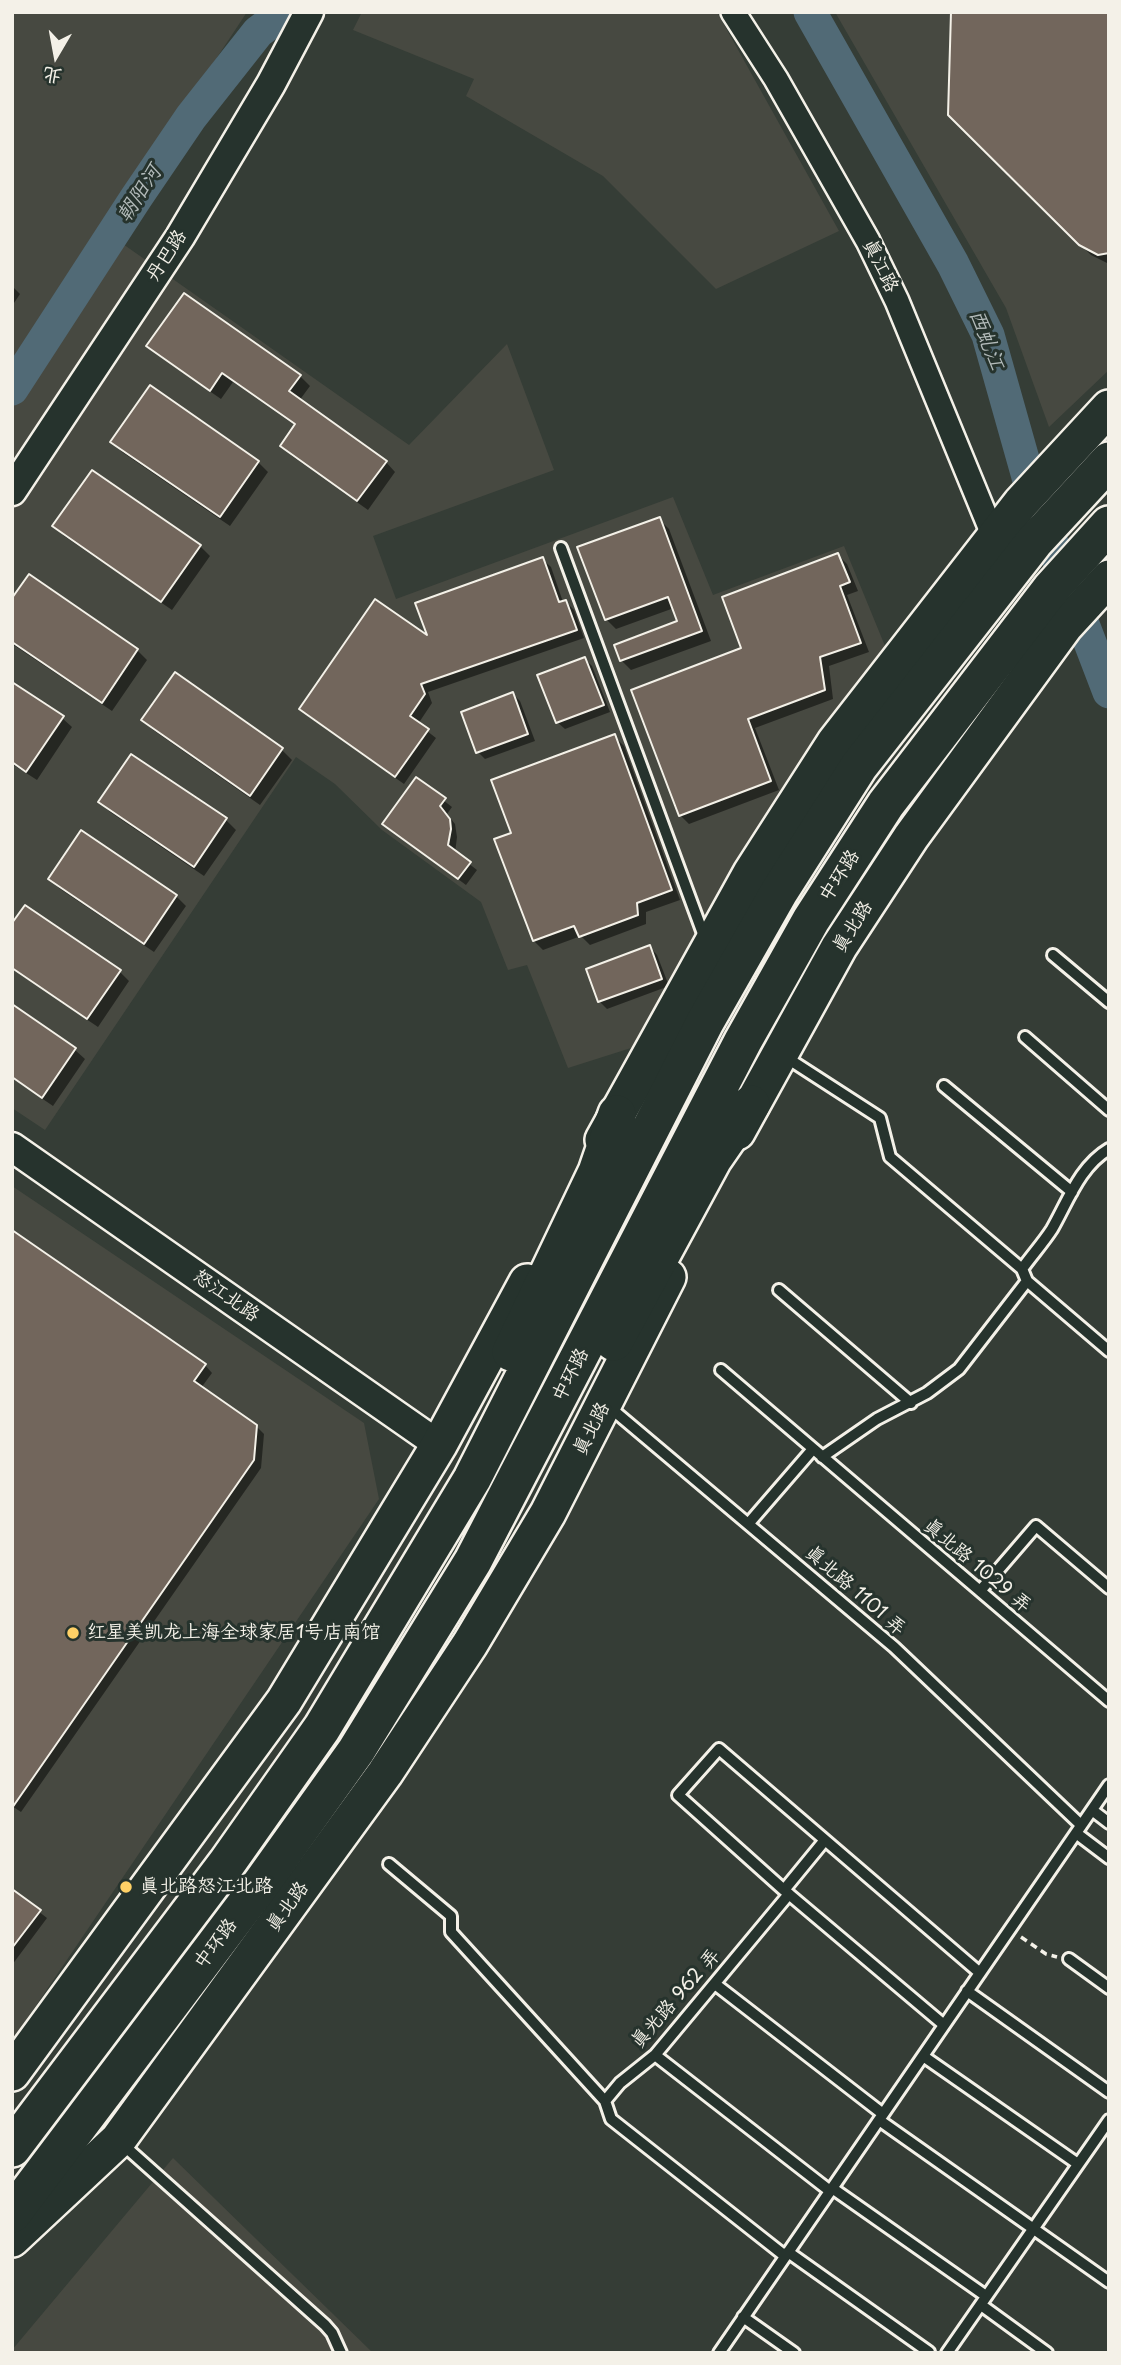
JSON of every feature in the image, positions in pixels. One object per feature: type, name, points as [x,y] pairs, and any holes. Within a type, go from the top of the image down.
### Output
[{"type":"highway","name":"中环路","points":[[12,2148],[227,1863],[323,1728],[472,1479],[705,1021],[779,892],[859,766],[1034,542],[1109,461]]},
{"type":"highway","name":"中环路","points":[[12,2214],[261,1884],[356,1751],[473,1561],[743,1041],[811,920],[886,804],[1051,589],[1102,532]]},
{"type":"highway","points":[[473,1561],[563,1430],[637,1301],[713,1159],[751,1104]]},
{"type":"highway","points":[[323,1728],[371,1623],[487,1405],[527,1315],[597,1172],[617,1114]]},
{"type":"main road","points":[[12,2073],[284,1701],[439,1445],[617,1114],[751,873],[835,742],[1021,503],[1109,408]]},
{"type":"main road","name":"真北路","points":[[12,2239],[118,2140],[386,1773],[470,1644],[541,1525],[605,1404],[751,1104],[839,947],[911,837],[1065,626],[1109,578]]},
{"type":"street","name":"丹巴路","points":[[12,491],[180,237],[271,84],[309,12]]},
{"type":"street","name":"真江路","points":[[733,12],[776,79],[868,241],[897,301],[994,537]]},
{"type":"street","name":"怒江北路","points":[[12,1147],[439,1445]]},
{"type":"lane","points":[[561,548],[709,948]]},
{"type":"lane","points":[[1053,955],[1109,1002]]},
{"type":"lane","points":[[1025,1037],[1109,1110]]},
{"type":"lane","points":[[780,1053],[880,1118],[890,1157],[1023,1269],[1027,1281],[1109,1351]]},
{"type":"lane","points":[[944,1086],[1072,1192]]},
{"type":"lane","points":[[1023,1269],[1050,1232],[1086,1170],[1109,1149]]},
{"type":"lane","points":[[822,1457],[877,1419],[911,1403],[959,1369],[1027,1281]]},
{"type":"lane","points":[[779,1290],[911,1403]]},
{"type":"lane","name":"真北路 1029 弄","points":[[721,1370],[1109,1701]]},
{"type":"lane","name":"真北路 1101 弄","points":[[605,1404],[753,1519],[913,1664],[1072,1816],[1079,1829]]},
{"type":"lane","points":[[753,1519],[813,1449]]},
{"type":"lane","points":[[980,1591],[1036,1526],[1109,1588]]},
{"type":"lane","points":[[944,2025],[678,1795],[719,1749],[980,1973]]},
{"type":"lane","points":[[719,2353],[1109,1785]]},
{"type":"lane","points":[[1092,1810],[1109,1823]]},
{"type":"lane","points":[[1079,1829],[1109,1858]]},
{"type":"lane","name":"真光路 962 弄","points":[[606,2101],[634,2070],[655,2055],[715,1984],[825,1840]]},
{"type":"lane","points":[[389,1864],[450,1916],[451,1932],[606,2101],[611,2119],[787,2254],[930,2352]]},
{"type":"lane","points":[[1069,1959],[1109,1988]]},
{"type":"lane","points":[[715,1984],[881,2117],[1109,2282]]},
{"type":"lane","points":[[967,1991],[1109,2092]]},
{"type":"lane","points":[[655,2055],[831,2190],[984,2301],[1046,2353]]},
{"type":"lane","points":[[923,2056],[1078,2164]]},
{"type":"lane","points":[[947,2353],[1109,2120]]},
{"type":"lane","points":[[118,2140],[325,2325],[332,2333],[341,2353]]},
{"type":"lane","points":[[743,2317],[793,2353]]},
{"type":"path","points":[[1010,1930],[1046,1954],[1069,1959]]},
{"type":"shaded area","points":[[12,12],[247,12],[103,230],[409,445],[507,344],[554,470],[373,536],[396,599],[673,497],[713,595],[844,546],[885,646],[797,770],[631,1048],[568,1068],[527,965],[508,970],[481,902],[382,830],[335,784],[296,757],[45,1130],[12,1108]]},
{"type":"shaded area","points":[[362,12],[717,12],[839,231],[716,289],[603,176],[466,96],[474,79],[353,30]]},
{"type":"shaded area","points":[[835,12],[1109,12],[1109,370],[1049,427],[1006,308]]},
{"type":"shaded area","points":[[12,1186],[364,1423],[379,1499],[12,2041]]},
{"type":"shaded area","points":[[173,2158],[373,2353],[12,2353]]},
{"type":"building","points":[[951,12],[1109,12],[1109,253],[1098,255],[1079,245],[948,115]]},
{"type":"building","points":[[184,293],[301,375],[289,391],[387,461],[357,501],[280,446],[295,424],[222,373],[210,391],[146,346]]},
{"type":"building","points":[[150,385],[259,461],[220,517],[110,442]]},
{"type":"building","points":[[92,470],[201,545],[161,602],[52,526]]},
{"type":"building","points":[[660,517],[702,631],[620,661],[614,645],[677,621],[668,597],[605,620],[577,547]]},
{"type":"building","points":[[838,553],[850,582],[840,586],[861,643],[820,657],[825,690],[748,719],[771,781],[679,816],[631,690],[741,648],[722,597]]},
{"type":"building","points":[[543,557],[559,602],[566,600],[577,630],[421,684],[425,694],[410,716],[429,729],[395,777],[299,709],[375,599],[427,635],[415,603]]},
{"type":"building","points":[[29,574],[138,649],[102,703],[12,642],[12,598]]},
{"type":"building","points":[[585,657],[604,705],[556,723],[537,675]]},
{"type":"building","points":[[175,672],[283,748],[250,796],[141,720]]},
{"type":"building","points":[[12,682],[64,716],[26,772],[12,762]]},
{"type":"building","points":[[513,692],[528,734],[476,753],[461,712]]},
{"type":"building","points":[[615,734],[672,890],[637,903],[638,915],[579,937],[574,926],[533,941],[494,839],[511,833],[491,780]]},
{"type":"building","points":[[131,754],[227,818],[194,867],[98,802]]},
{"type":"building","points":[[416,777],[446,798],[440,806],[450,819],[448,845],[471,862],[458,879],[382,824]]},
{"type":"building","points":[[81,830],[177,895],[144,944],[48,879]]},
{"type":"building","points":[[25,905],[121,970],[87,1019],[12,968],[12,923]]},
{"type":"building","points":[[650,945],[662,979],[598,1002],[586,969]]},
{"type":"building","points":[[12,1004],[76,1048],[42,1098],[12,1077]]},
{"type":"building","name":"红星美凯龙上海全球家居1号店南馆","points":[[12,1230],[206,1364],[194,1381],[257,1425],[254,1460],[12,1808]]},
{"type":"building","points":[[12,1889],[41,1910],[12,1948]]},
{"type":"waterway","name":"朝阳河","points":[[12,389],[191,117],[258,32],[285,12]]},
{"type":"waterway","name":"西虬江","points":[[810,12],[953,264],[988,335],[1032,491],[1109,692]]},
{"type":"place","name":"红星美凯龙上海全球家居1号店南馆","points":[[73,1633]]},
{"type":"place","name":"真北路怒江北路","points":[[126,1887]]}]
